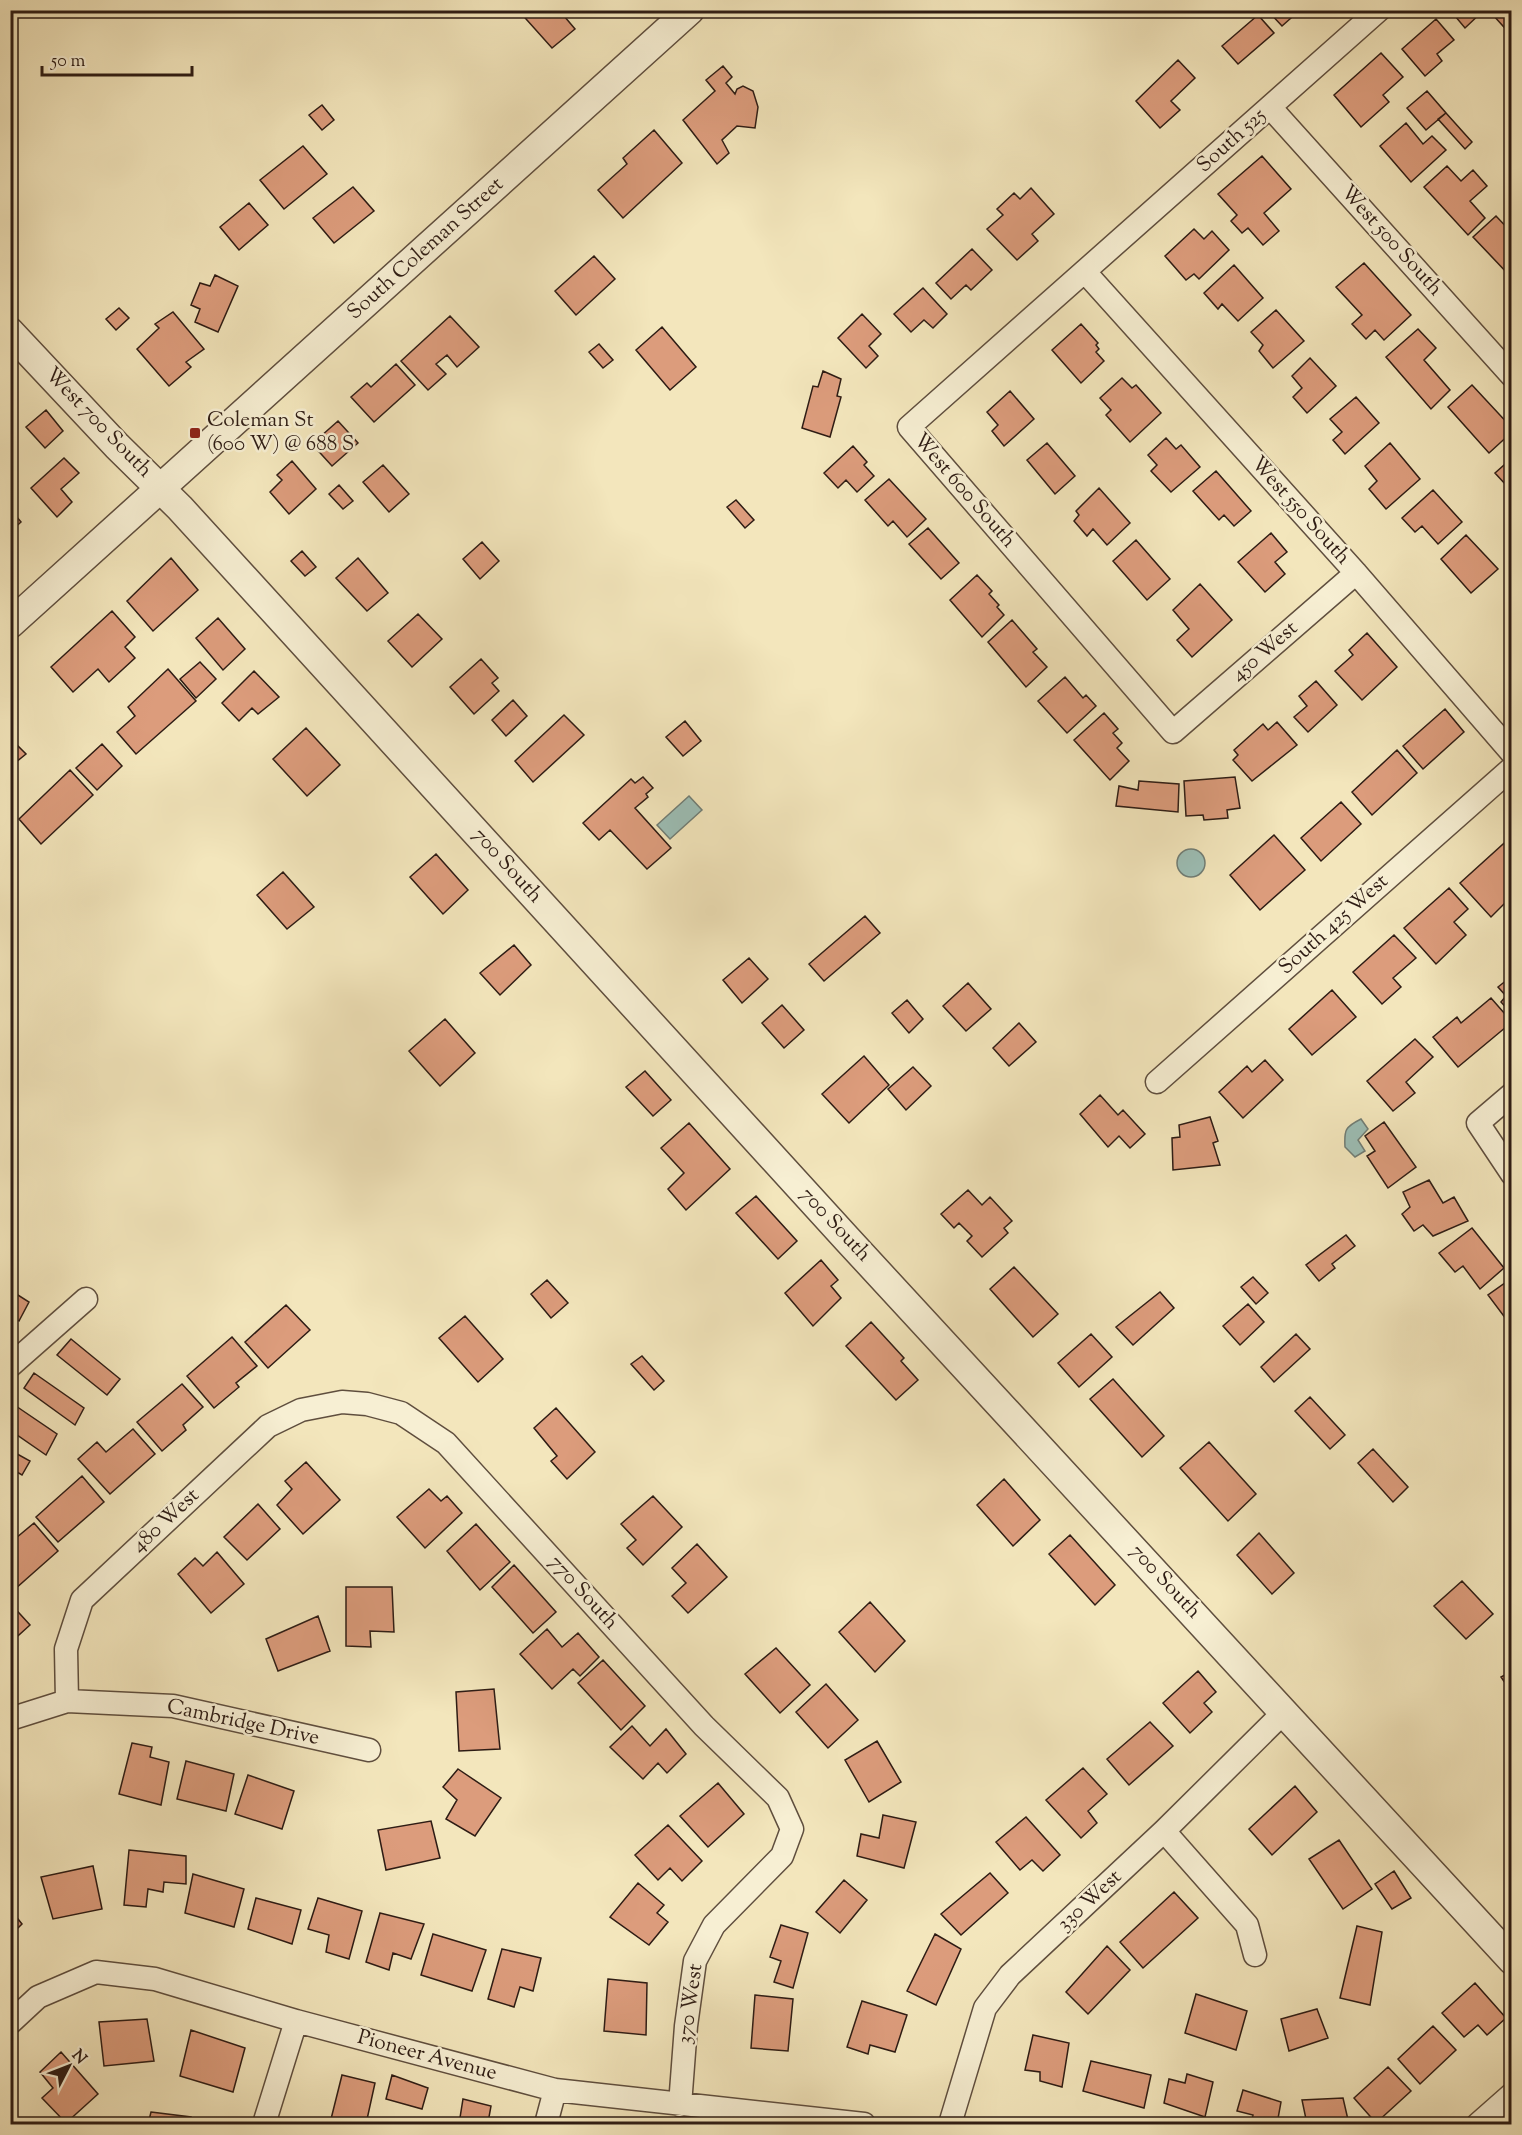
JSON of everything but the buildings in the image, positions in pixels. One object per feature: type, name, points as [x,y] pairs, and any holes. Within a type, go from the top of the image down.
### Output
[{"type":"street","name":"South Coleman Street","points":[[10,624],[690,10]]},
{"type":"street","name":"South 525","points":[[1085,272],[1379,10]]},
{"type":"street","name":"West 500 South","points":[[1270,107],[1512,376]]},
{"type":"street","name":"West 550 South","points":[[1085,272],[1356,573],[1512,753]]},
{"type":"street","name":"West 600 South","points":[[1085,272],[909,427],[1173,732]]},
{"type":"street","name":"West 700 South","points":[[10,332],[117,446],[162,488]]},
{"type":"street","name":"700 South","points":[[162,488],[855,1248],[1285,1711],[1512,1960]]},
{"type":"street","name":"450 West","points":[[1173,732],[1356,573]]},
{"type":"street","name":"South 425 West","points":[[1156,1082],[1512,768]]},
{"type":"street","points":[[1512,1094],[1478,1123],[1512,1174]]},
{"type":"street","points":[[10,1366],[86,1299]]},
{"type":"street","name":"480 West","points":[[67,1701],[66,1649],[82,1600],[268,1426],[301,1410],[342,1402]]},
{"type":"street","name":"770 South","points":[[342,1402],[367,1404],[401,1413],[446,1443],[704,1726],[778,1798],[792,1829]]},
{"type":"street","name":"Cambridge Drive","points":[[10,1719],[67,1701],[172,1706],[369,1750]]},
{"type":"street","name":"330 West","points":[[950,2124],[985,2008],[1010,1975],[1164,1831],[1285,1711]]},
{"type":"street","name":"370 West","points":[[680,2105],[686,2026],[695,1961],[714,1925],[782,1856],[792,1829]]},
{"type":"street","points":[[1164,1831],[1247,1924],[1255,1955]]},
{"type":"street","name":"Pioneer Avenue","points":[[10,2023],[38,1997],[96,1972],[155,1979],[296,2021],[555,2090],[814,2122],[864,2124]]},
{"type":"street","points":[[264,2124],[296,2021]]},
{"type":"street","points":[[546,2124],[555,2090]]},
{"type":"street","points":[[1478,2124],[1512,2094]]},
{"type":"water","points":[[689,796],[702,810],[670,839],[657,825]]},
{"type":"water","points":[[1191,849],[1201,853],[1205,863],[1201,873],[1191,877],[1181,873],[1177,863],[1181,853]]},
{"type":"water","points":[[1361,1119],[1368,1129],[1358,1140],[1365,1151],[1355,1157],[1345,1147],[1345,1133],[1352,1124]]},
{"type":"place","name":"Coleman St (600 W) @ 688 S","points":[[195,433]]}]
